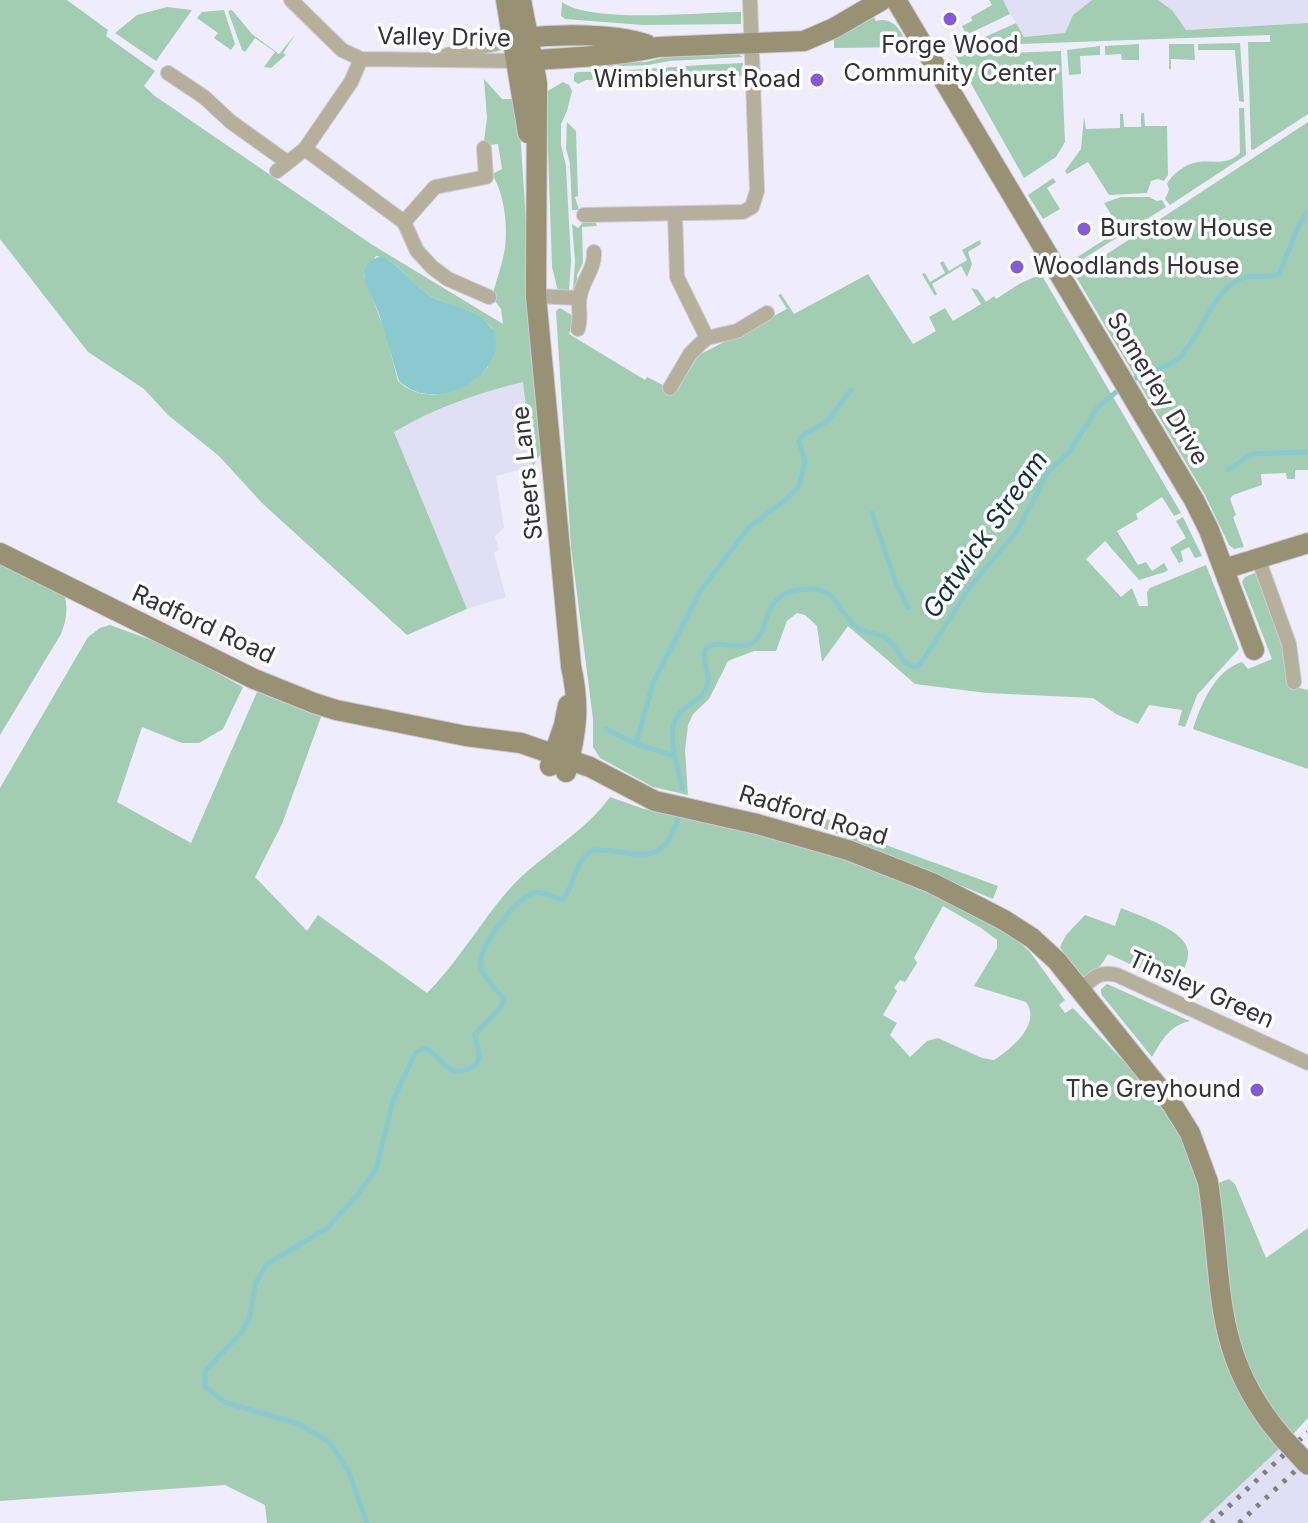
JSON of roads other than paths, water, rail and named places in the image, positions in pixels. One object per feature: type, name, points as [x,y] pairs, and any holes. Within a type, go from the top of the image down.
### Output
[{"type":"street","name":"Valley Drive","points":[[291,0],[342,50],[361,59],[525,61]]},
{"type":"street","name":"Steers Lane","points":[[506,0],[521,38]]},
{"type":"street","name":"Steers Lane","points":[[521,0],[521,38],[536,180],[536,296],[577,712],[577,733],[560,763]]},
{"type":"street","points":[[584,215],[743,212],[750,209],[756,200],[750,0]]},
{"type":"street","points":[[525,61],[571,55],[634,53],[658,47],[791,42],[817,36],[882,0]]},
{"type":"street","name":"Somerley Drive","points":[[896,0],[1203,517],[1254,650]]},
{"type":"street","points":[[427,60],[521,38],[594,37],[658,47]]},
{"type":"street","points":[[168,73],[204,97],[282,166],[305,149],[351,82],[361,59]]},
{"type":"street","points":[[404,222],[435,187],[486,177],[484,148]]},
{"type":"street","points":[[305,149],[404,222],[415,247],[429,265],[448,279],[489,297]]},
{"type":"street","points":[[675,214],[677,277],[707,338]]},
{"type":"street","points":[[578,329],[582,314],[579,298],[585,278],[593,266],[594,252]]},
{"type":"street","points":[[536,296],[579,298]]},
{"type":"street","points":[[670,388],[690,354],[707,338],[737,331],[767,313]]},
{"type":"street","points":[[1224,569],[1308,543]]},
{"type":"street","name":"Radford Road","points":[[0,553],[97,603],[279,689],[336,710],[458,734],[503,739],[560,763],[597,770],[648,798],[798,834],[848,850],[932,883],[1032,938],[1057,961],[1162,1090],[1190,1133],[1208,1182],[1223,1311],[1232,1354],[1253,1398],[1308,1465]]},
{"type":"street","points":[[1258,558],[1289,644],[1294,682]]},
{"type":"street","name":"Tinsley Green","points":[[1079,991],[1098,975],[1113,974],[1308,1063]]},
{"type":"waterway","name":"Gatwick Stream","points":[[1129,382],[1180,357],[1219,297],[1236,281],[1279,274],[1308,211]]},
{"type":"waterway","name":"Gatwick Stream","points":[[682,788],[673,748],[673,727],[683,710],[706,689],[709,679],[704,657],[706,648],[716,644],[748,645],[761,634],[770,609],[782,595],[807,589],[826,592],[856,627],[885,637],[904,661],[909,665],[920,665],[969,588],[1017,531],[1047,473],[1070,451],[1097,408],[1121,388]]},
{"type":"waterway","points":[[675,756],[636,744],[653,683],[699,593],[749,527],[799,486],[805,462],[799,441],[801,437],[827,421],[851,390]]},
{"type":"waterway","points":[[1228,470],[1252,454],[1308,452]]},
{"type":"waterway","points":[[872,513],[896,583],[908,607]]},
{"type":"waterway","points":[[606,729],[636,744]]},
{"type":"waterway","name":"Gatwick Stream","points":[[367,1523],[348,1470],[329,1442],[299,1424],[224,1402],[205,1386],[205,1371],[241,1333],[249,1320],[256,1282],[267,1264],[326,1229],[376,1170],[393,1100],[416,1052],[426,1048],[454,1070],[468,1069],[477,1064],[479,1055],[475,1034],[504,1000],[483,973],[481,956],[509,913],[533,893],[563,899],[582,860],[593,850],[632,854],[654,852],[671,835],[678,818]]},
{"type":"railway","points":[[1211,1523],[1308,1432]]},
{"type":"railway","points":[[1239,1523],[1308,1459]]},
{"type":"place","name":"Forge Wood Community Center","points":[[950,19]]},
{"type":"place","name":"Wimblehurst Road","points":[[817,80]]},
{"type":"place","name":"Burstow House","points":[[1084,229]]},
{"type":"place","name":"Woodlands House","points":[[1017,267]]},
{"type":"place","name":"The Greyhound","points":[[1257,1090]]}]
